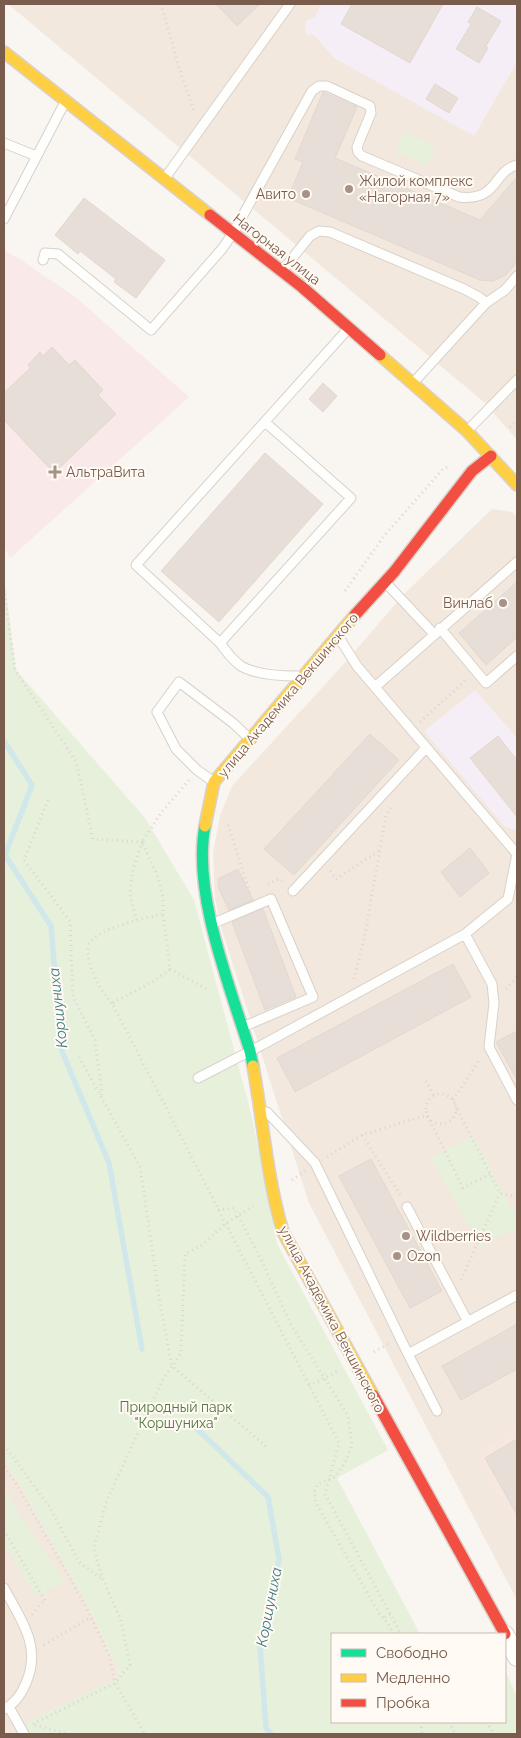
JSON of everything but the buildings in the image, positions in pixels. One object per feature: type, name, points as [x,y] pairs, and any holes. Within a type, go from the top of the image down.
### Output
[{"type":"street","name":"Нагорная улица","points":[[4,52],[164,180],[282,271],[413,383],[467,431],[516,479]]},
{"type":"street","name":"улица Академика Векшинского","points":[[491,456],[472,471],[385,582],[214,782],[204,831],[202,858],[204,886],[212,924],[250,1051],[260,1105],[267,1161],[276,1208],[283,1232],[504,1633]]},
{"type":"street","name":"улица Академика Векшинского","points":[[506,1636],[517,1657]]},
{"type":"lane","points":[[164,180],[290,4]]},
{"type":"lane","points":[[43,260],[46,253],[58,254],[151,330],[222,249],[233,233],[312,91],[319,86],[326,86],[370,106],[371,113],[357,147],[358,152],[362,156],[459,197],[474,197],[487,192],[508,169],[517,165]]},
{"type":"lane","points":[[4,219],[65,101]]},
{"type":"lane","points":[[4,143],[36,156]]},
{"type":"lane","points":[[282,271],[310,236],[324,231],[473,293],[486,303]]},
{"type":"lane","points":[[413,383],[486,303],[508,287],[517,276]]},
{"type":"lane","points":[[304,675],[276,677],[242,666],[136,565],[349,328]]},
{"type":"lane","points":[[467,431],[517,380]]},
{"type":"lane","points":[[220,643],[351,498],[265,422]]},
{"type":"lane","points":[[375,687],[517,562]]},
{"type":"lane","points":[[385,582],[437,631],[476,670],[486,683],[517,656]]},
{"type":"lane","points":[[198,1078],[465,934],[508,899],[517,854],[356,666],[338,635]]},
{"type":"lane","points":[[214,782],[176,749],[157,712],[179,682],[233,723],[250,739]]},
{"type":"lane","points":[[293,892],[425,748]]},
{"type":"lane","points":[[212,924],[271,900],[313,997],[243,1028]]},
{"type":"lane","points":[[465,934],[492,984],[494,1003],[489,1047],[517,1100]]},
{"type":"lane","points":[[260,1105],[315,1163],[437,1411]]},
{"type":"lane","points":[[407,1206],[468,1322]]},
{"type":"lane","points":[[408,1354],[517,1295]]},
{"type":"lane","points":[[4,1588],[24,1625],[33,1652],[27,1680],[20,1696],[6,1708],[24,1734]]},
{"type":"path","points":[[161,4],[179,68],[200,129]]},
{"type":"path","points":[[510,427],[517,420]]},
{"type":"path","points":[[342,595],[384,536],[443,469],[450,466]]},
{"type":"path","points":[[4,589],[16,670],[76,761],[93,839],[142,842]]},
{"type":"path","points":[[410,730],[476,670]]},
{"type":"path","points":[[136,920],[130,894],[132,873],[142,842],[161,813],[198,770]]},
{"type":"path","points":[[350,997],[366,929],[386,815],[392,807],[396,792],[395,781]]},
{"type":"path","points":[[48,800],[24,860],[70,922],[72,997],[95,1040],[102,1098]]},
{"type":"path","points":[[226,819],[250,893]]},
{"type":"path","points":[[112,1003],[154,981],[170,968],[163,914],[163,899],[158,877],[142,842]]},
{"type":"path","points":[[336,878],[380,851]]},
{"type":"path","points":[[163,914],[136,920],[108,930],[94,938],[90,944],[88,960],[102,992],[112,1003],[339,1443],[325,1494],[390,1614],[398,1633]]},
{"type":"path","points":[[453,1100],[489,1047]]},
{"type":"path","points":[[79,1057],[140,1166],[161,1309],[172,1366],[269,1449]]},
{"type":"path","points":[[426,1081],[434,1096]]},
{"type":"path","points":[[451,1289],[459,1284],[500,1193],[491,1174],[453,1100],[442,1094],[434,1096],[426,1106],[427,1115],[463,1188],[491,1174]]},
{"type":"path","points":[[427,1115],[438,1124],[448,1122],[454,1114],[455,1105]]},
{"type":"path","points":[[315,1163],[362,1135],[427,1115]]},
{"type":"path","points":[[362,1135],[407,1206]]},
{"type":"path","points":[[500,1193],[517,1197]]},
{"type":"path","points":[[218,1210],[234,1208],[260,1257],[290,1323],[348,1416],[352,1445],[345,1463],[335,1476],[318,1484],[314,1492],[316,1503],[380,1615],[397,1633]]},
{"type":"path","points":[[67,1734],[32,1725],[115,1683],[130,1665],[121,1620],[102,1578],[94,1547],[107,1500],[162,1381],[181,1353],[185,1254],[201,1246],[225,1224]]},
{"type":"path","points":[[4,1445],[49,1506],[78,1562],[102,1578]]},
{"type":"path","points":[[4,1467],[17,1485],[91,1617],[109,1655],[115,1683],[145,1734]]},
{"type":"path","points":[[4,1530],[45,1601],[40,1604]]},
{"type":"path","points":[[384,1618],[390,1614]]},
{"type":"path","points":[[33,1652],[91,1617]]},
{"type":"path","points":[[450,1723],[456,1734]]},
{"type":"path","points":[[487,1723],[494,1734]]},
{"type":"shaded area","points":[[8,4],[517,4],[517,440],[485,403]]},
{"type":"shaded area","points":[[321,4],[517,4],[517,62],[474,136],[334,58],[314,35],[306,34],[305,21],[315,17]]},
{"type":"shaded area","name":"АльтраВита","points":[[4,250],[74,296],[189,397],[10,558],[4,547]]},
{"type":"shaded area","points":[[492,509],[512,512],[517,517],[517,1600],[309,1203],[222,930],[215,899],[213,853],[220,816],[232,786],[341,667],[405,593]]},
{"type":"shaded area","points":[[475,690],[517,738],[517,830],[505,827],[424,731]]},
{"type":"shaded area","points":[[517,1428],[517,1527],[474,1455]]},
{"type":"shaded area","points":[[4,1461],[18,1481],[93,1614],[121,1677],[157,1734],[4,1734]]},
{"type":"green space","points":[[404,132],[435,146],[427,166],[396,152]]},
{"type":"green space","name":"Природный парк \"Коршуниха\"","points":[[4,578],[16,670],[145,818],[194,900],[251,1113],[277,1244],[388,1450],[337,1478],[419,1633],[331,1633],[331,1723],[506,1723],[506,1672],[517,1697],[517,1734],[30,1734],[24,1724],[121,1676],[93,1614],[18,1481],[4,1461]]},
{"type":"green space","points":[[473,1136],[517,1218],[517,1227],[480,1247],[431,1158]]},
{"type":"green space","points":[[4,1486],[19,1515],[64,1581],[36,1597],[4,1543]]},
{"type":"waterway","name":"Коршуниха","points":[[4,741],[32,785],[5,855],[51,926],[61,1049],[109,1163],[142,1349]]},
{"type":"waterway","name":"Коршуниха","points":[[190,1422],[268,1497],[279,1559],[260,1645],[266,1728],[271,1734]]},
{"type":"traffic: fast","points":[[205,826],[202,852],[208,909],[215,939],[253,1066]]},
{"type":"traffic: slow","points":[[4,52],[210,215]]},
{"type":"traffic: slow","points":[[380,355],[467,431],[517,485]]},
{"type":"traffic: slow","points":[[205,826],[214,782],[355,615]]},
{"type":"traffic: slow","points":[[253,1066],[269,1170],[283,1232],[373,1395]]},
{"type":"traffic: jam","points":[[210,215],[302,287],[380,355]]},
{"type":"traffic: jam","points":[[355,615],[394,572],[472,471],[491,456]]},
{"type":"traffic: jam","points":[[373,1395],[504,1633]]},
{"type":"place","name":"Жилой комплекс «Нагорная 7»","points":[[349,189]]},
{"type":"place","name":"Авито","points":[[306,194]]},
{"type":"place","name":"АльтраВита","points":[[55,472]]},
{"type":"place","name":"Винлаб","points":[[503,603]]},
{"type":"place","name":"Wildberries","points":[[406,1236]]},
{"type":"place","name":"Ozon","points":[[397,1256]]}]
